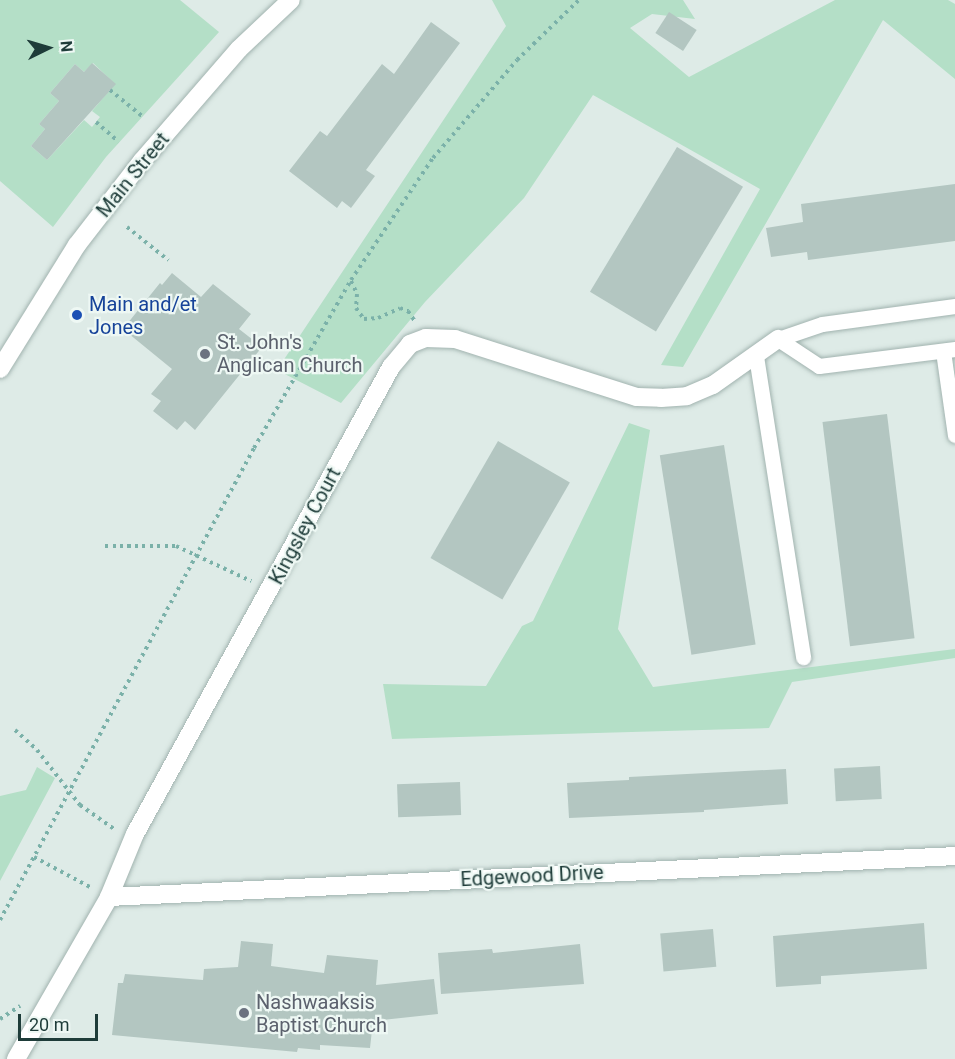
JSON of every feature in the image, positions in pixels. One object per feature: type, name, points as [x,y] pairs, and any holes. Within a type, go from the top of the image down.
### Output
[{"type":"street","name":"Main Street","points":[[1,363],[77,246],[142,161],[239,49],[291,0]]},
{"type":"street","points":[[426,338],[455,339],[478,345],[637,397],[653,398],[687,396],[713,385],[778,339]]},
{"type":"street","name":"Kingsley Court","points":[[16,1059],[109,897],[132,842],[391,367],[410,344],[426,338]]},
{"type":"street","name":"Edgewood Drive","points":[[109,897],[955,856]]},
{"type":"lane","points":[[778,339],[822,324],[955,306]]},
{"type":"lane","points":[[778,339],[819,366],[949,350],[955,435]]},
{"type":"lane","points":[[756,356],[803,657]]},
{"type":"path","points":[[0,920],[254,448],[351,280],[433,158],[517,60],[579,0]]},
{"type":"path","points":[[110,90],[142,116]]},
{"type":"path","points":[[96,122],[119,142]]},
{"type":"path","points":[[127,227],[168,260]]},
{"type":"path","points":[[351,280],[357,294],[356,308],[364,319],[378,318],[400,308],[408,311],[426,338]]},
{"type":"path","points":[[105,546],[176,546],[270,591]]},
{"type":"path","points":[[15,730],[37,750],[80,805],[132,842]]},
{"type":"path","points":[[34,857],[109,897]]},
{"type":"green space","points":[[0,0],[180,0],[219,32],[106,157],[53,227],[0,181]],"holes":[[[93,63],[115,84],[92,111],[100,117],[92,127],[84,120],[47,160],[31,146],[45,129],[39,124],[59,101],[50,93],[75,64],[84,72]]]},
{"type":"green space","points":[[492,0],[683,0],[695,19],[652,14],[630,28],[689,77],[835,0],[948,0],[955,4],[955,79],[883,20],[683,367],[661,365],[760,189],[593,95],[524,198],[425,302],[341,403],[277,370],[506,26]]},
{"type":"green space","points":[[629,423],[650,430],[618,629],[653,687],[955,649],[955,658],[792,682],[769,728],[392,739],[383,684],[486,686],[522,626],[533,621]]},
{"type":"green space","points":[[37,767],[55,778],[0,881],[0,796],[26,790]]},
{"type":"building","points":[[669,12],[697,30],[683,51],[655,33]]},
{"type":"building","points":[[431,22],[460,43],[366,170],[375,176],[351,208],[342,201],[337,208],[289,171],[320,131],[327,136],[382,64],[394,74]]},
{"type":"building","points":[[92,63],[116,84],[47,160],[31,146],[45,129],[39,124],[59,101],[50,93],[75,64],[84,72]]},
{"type":"building","points":[[677,147],[743,187],[656,332],[590,292]]},
{"type":"building","points":[[955,184],[955,241],[808,260],[807,252],[771,257],[766,228],[803,222],[801,204]]},
{"type":"building","name":"St. John's Anglican Church","points":[[172,273],[201,297],[213,284],[251,314],[239,329],[262,347],[195,430],[185,421],[177,430],[153,411],[161,401],[151,394],[172,369],[123,329],[160,283],[162,285]]},
{"type":"building","points":[[887,414],[915,638],[850,646],[822,422]]},
{"type":"building","points":[[498,441],[570,482],[502,599],[431,558]]},
{"type":"building","points":[[724,445],[756,645],[691,655],[660,455]]},
{"type":"building","points":[[880,766],[882,799],[836,801],[834,768]]},
{"type":"building","points":[[786,769],[788,804],[704,810],[704,812],[569,818],[567,783],[629,780],[629,777]]},
{"type":"building","points":[[460,782],[461,815],[398,817],[397,784]]},
{"type":"building","points":[[924,923],[927,969],[821,976],[821,984],[776,987],[773,936]]},
{"type":"building","points":[[713,929],[716,967],[664,971],[660,934]]},
{"type":"building","name":"Nashwaaksis Baptist Church","points":[[241,941],[273,944],[271,966],[324,973],[327,955],[378,960],[376,985],[434,979],[438,1014],[373,1021],[370,1048],[320,1045],[320,1050],[298,1048],[297,1052],[112,1035],[118,983],[123,983],[125,974],[203,980],[204,969],[238,967]]},
{"type":"building","points":[[580,944],[584,984],[441,994],[438,953],[492,949],[493,953]]},
{"type":"place","name":"Main and/et Jones","points":[[77,315]]},
{"type":"place","name":"St. John's Anglican Church","points":[[205,354]]},
{"type":"place","name":"Nashwaaksis Baptist Church","points":[[244,1013]]}]
